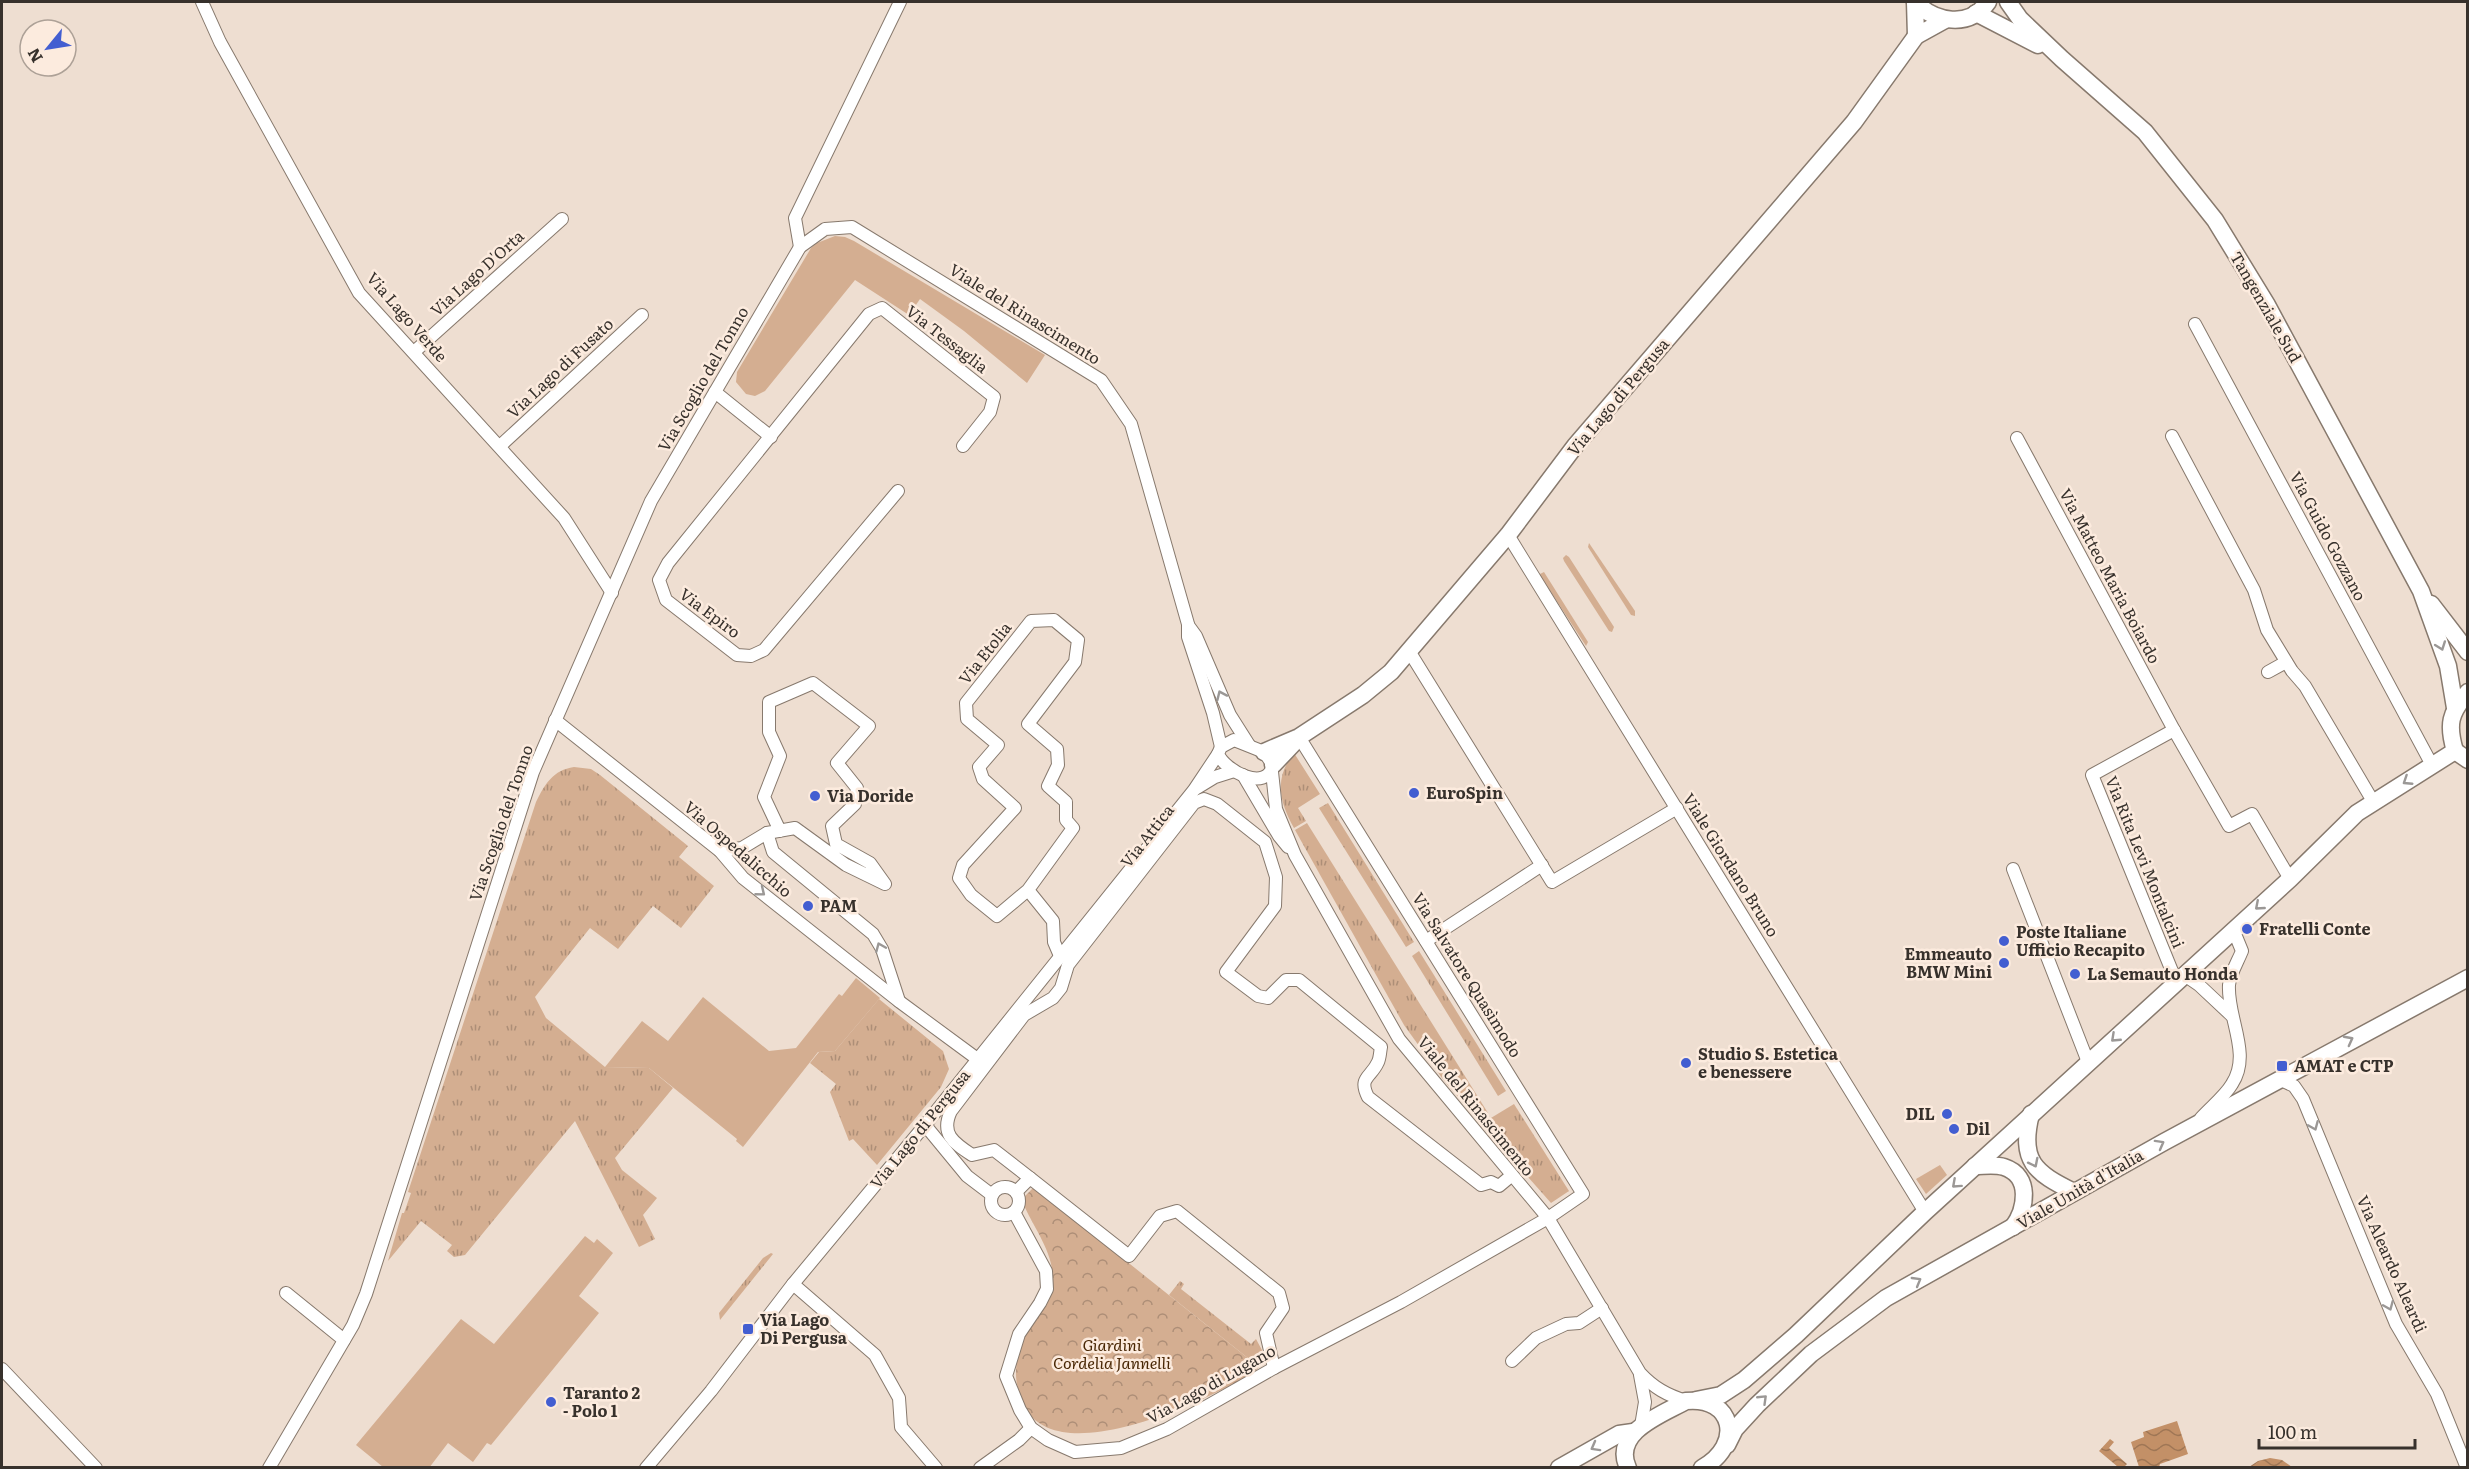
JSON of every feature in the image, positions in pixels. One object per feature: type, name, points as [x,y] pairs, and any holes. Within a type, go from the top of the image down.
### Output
[{"type":"main road","points":[[1915,2],[1933,16],[1945,20]]},
{"type":"main road","points":[[1915,2],[1916,36]]},
{"type":"main road","name":"Tangenziale Sud","points":[[2008,2],[2020,19],[2062,59],[2145,132],[2215,220],[2267,305],[2421,591],[2448,666],[2455,708]]},
{"type":"main road","name":"Via Lago di Pergusa","points":[[1264,759],[1391,672],[1508,535],[1575,446],[1854,122],[1916,36],[1945,20],[1956,20],[1982,7]]},
{"type":"main road","name":"Tangenziale Sud","points":[[1982,7],[2012,30],[2062,59]]},
{"type":"main road","name":"Tangenziale Sud","points":[[2421,591],[2468,652]]},
{"type":"main road","points":[[1559,1467],[1618,1434],[1637,1429],[1691,1400],[1721,1395],[1744,1380],[1796,1335],[2031,1114],[2290,879],[2357,813],[2429,759],[2461,756],[2451,735],[2451,721],[2455,708],[2468,692]]},
{"type":"main road","name":"Viale Unità d'Italia","points":[[1702,1467],[1711,1463],[1727,1445],[1735,1429],[1757,1404],[1811,1354],[1887,1298],[2073,1192],[2468,978]]},
{"type":"main road","points":[[2031,1114],[2027,1139],[2028,1148],[2037,1170],[2055,1184],[2073,1192]]},
{"type":"main road","points":[[1975,1166],[2003,1166],[2011,1170],[2019,1179],[2025,1189],[2025,1205],[2020,1218],[2012,1227]]},
{"type":"main road","points":[[1691,1400],[1714,1405],[1727,1420],[1729,1432],[1727,1445]]},
{"type":"main road","points":[[1628,1467],[1626,1448],[1637,1429]]},
{"type":"street","name":"Via Lago Verde","points":[[202,2],[220,42],[359,293],[564,518],[612,593]]},
{"type":"street","points":[[800,247],[795,218],[900,2]]},
{"type":"street","name":"Via Lago D'Orta","points":[[414,352],[562,219]]},
{"type":"street","name":"Viale del Rinascimento","points":[[800,247],[825,229],[852,227],[1101,380],[1131,424],[1188,624],[1188,637],[1213,713],[1220,751]]},
{"type":"street","name":"Via Scoglio del Tonno","points":[[269,1467],[344,1340],[366,1294],[533,772],[555,720],[651,501],[800,247]]},
{"type":"street","name":"Via Tessaglia","points":[[771,437],[869,314],[882,308],[994,397],[990,412],[963,446]]},
{"type":"street","name":"Via Lago di Fusato","points":[[500,446],[642,315]]},
{"type":"street","name":"Via Guido Gozzano","points":[[2195,324],[2429,759]]},
{"type":"street","points":[[715,392],[771,437]]},
{"type":"street","points":[[2172,436],[2254,590],[2267,630],[2286,662],[2305,686],[2374,802]]},
{"type":"street","name":"Via Epiro","points":[[771,437],[668,563],[659,580],[666,600],[737,655],[751,656],[764,650],[898,491]]},
{"type":"street","name":"Via Matteo Maria Boiardo","points":[[2017,438],[2174,730],[2229,826],[2252,813],[2290,879]]},
{"type":"street","name":"Viale Giordano Bruno","points":[[1508,535],[1925,1212]]},
{"type":"street","name":"Via Etolia","points":[[1054,620],[1078,640],[1075,662],[1028,724],[1057,749],[1058,765],[1048,786],[1066,802],[1066,820],[1073,828],[1028,890],[997,916],[971,895],[959,878],[963,865],[1015,808],[983,779],[979,767],[998,745],[967,720],[966,703],[1031,621],[1054,620]]},
{"type":"street","name":"Viale del Rinascimento","points":[[1188,624],[1196,636],[1230,715],[1264,759]]},
{"type":"street","points":[[2379,649],[2426,737],[2429,759]]},
{"type":"street","points":[[1409,651],[1552,882],[1677,808]]},
{"type":"street","points":[[2268,672],[2286,662]]},
{"type":"street","points":[[720,850],[742,848],[767,833],[780,831],[795,828],[846,865],[885,884],[870,863],[836,844],[832,826],[855,804],[857,788],[837,763],[869,726],[813,683],[769,702],[769,732],[780,756],[764,796],[780,831]]},
{"type":"street","name":"Via Ospedalicchio","points":[[555,720],[720,850],[743,878],[900,1002],[976,1058]]},
{"type":"street","name":"Via Rita Levi Montalcini","points":[[2174,730],[2092,775],[2180,978]]},
{"type":"street","name":"Via Salvatore Quasìmodo","points":[[1299,737],[1591,1206]]},
{"type":"street","points":[[1264,759],[1261,778],[1239,773],[1226,766],[1220,751],[1234,740],[1264,759],[1276,809],[1295,855]]},
{"type":"street","name":"Via Lago di Pergusa","points":[[646,1467],[711,1391],[793,1284],[925,1125],[976,1058],[1194,790],[1220,751]]},
{"type":"street","points":[[1194,790],[1215,777],[1239,773]]},
{"type":"street","points":[[1239,773],[1279,836],[1295,855]]},
{"type":"street","name":"Via Attica","points":[[1053,998],[1061,988],[1068,965],[1194,803],[1204,799],[1217,804],[1265,842],[1275,877],[1275,906],[1226,972],[1258,996],[1268,998],[1286,980],[1299,980],[1381,1047],[1377,1063],[1365,1078],[1363,1088],[1368,1097],[1481,1185],[1491,1182],[1498,1186],[1511,1176]]},
{"type":"street","points":[[767,833],[773,852],[873,934],[882,949],[900,1002]]},
{"type":"street","name":"Viale del Rinascimento","points":[[1295,855],[1399,1039],[1548,1218],[1640,1373],[1654,1388],[1669,1396],[1691,1400]]},
{"type":"street","points":[[1426,941],[1542,865]]},
{"type":"street","points":[[2013,869],[2088,1062]]},
{"type":"street","points":[[1028,890],[1053,921],[1054,942],[1060,956]]},
{"type":"street","points":[[2192,1127],[2233,1084],[2241,1061],[2231,1015],[2229,983],[2242,951],[2233,929]]},
{"type":"street","points":[[2180,978],[2199,985],[2231,1015]]},
{"type":"street","points":[[1037,983],[1053,998],[1024,1016],[951,1111],[946,1122],[948,1133],[957,1146],[972,1155],[994,1150],[1129,1256],[1160,1216],[1177,1211],[1279,1293],[1283,1308],[1266,1333],[1274,1368]]},
{"type":"street","name":"Via Aleardo Aleardi","points":[[2281,1080],[2294,1086],[2302,1099],[2396,1324],[2437,1394],[2467,1467]]},
{"type":"street","points":[[925,1125],[967,1176],[992,1195]]},
{"type":"street","points":[[1016,1192],[1030,1178]]},
{"type":"street","points":[[1003,1187],[1016,1192],[1019,1205],[1014,1212],[1005,1215],[996,1212],[991,1204],[992,1195],[1003,1187]]},
{"type":"street","points":[[1548,1218],[1583,1194]]},
{"type":"street","name":"Via Lago di Lugano","points":[[1014,1212],[1046,1271],[1047,1289],[1019,1334],[1006,1376],[1020,1410],[1031,1428],[1048,1440],[1075,1452],[1121,1448],[1167,1429],[1274,1368],[1401,1302],[1548,1218]]},
{"type":"street","points":[[793,1284],[875,1355],[899,1398],[901,1427],[936,1467]]},
{"type":"street","points":[[286,1293],[344,1340]]},
{"type":"street","points":[[1512,1361],[1536,1338],[1566,1324],[1579,1323],[1602,1308]]},
{"type":"street","points":[[2,1369],[96,1467]]},
{"type":"street","name":"Viale del Rinascimento","points":[[1637,1429],[1645,1401],[1640,1373]]},
{"type":"street","points":[[980,1467],[1019,1440],[1031,1428]]},
{"type":"green space","points":[[835,236],[854,241],[1045,355],[1027,383],[964,331],[920,299],[909,315],[855,280],[765,391],[755,396],[746,394],[736,382],[737,372],[811,248]]},
{"type":"green space","points":[[1589,543],[1635,611],[1635,616],[1631,615],[1588,547]]},
{"type":"green space","points":[[1566,555],[1614,627],[1612,632],[1609,631],[1564,561],[1563,558]]},
{"type":"green space","points":[[1544,572],[1588,642],[1586,646],[1541,577],[1540,574]]},
{"type":"green space","points":[[1294,753],[1320,794],[1298,808],[1306,821],[1294,828],[1282,799],[1281,780],[1283,771]]},
{"type":"green space","points":[[574,767],[591,769],[600,775],[688,846],[679,857],[714,886],[681,928],[653,906],[618,949],[590,928],[535,997],[546,1018],[605,1067],[649,1068],[673,1088],[615,1158],[622,1170],[657,1198],[643,1215],[655,1239],[639,1247],[575,1121],[465,1255],[454,1257],[447,1251],[452,1245],[421,1221],[388,1261],[402,1213],[404,1213],[411,1193],[408,1192],[536,802],[550,779],[560,771]]},
{"type":"green space","points":[[1328,803],[1414,942],[1406,947],[1319,808]]},
{"type":"green space","points":[[1307,823],[1488,1113],[1478,1120],[1442,1078],[1404,1025],[1295,830]]},
{"type":"green space","points":[[1419,951],[1506,1091],[1498,1096],[1412,956]]},
{"type":"green space","points":[[856,978],[880,998],[835,1051],[818,1052],[743,1147],[736,1141],[737,1139],[649,1068],[605,1067],[642,1021],[668,1041],[703,997],[769,1051],[796,1048],[839,994],[842,996]]},
{"type":"green space","points":[[879,999],[943,1051],[949,1069],[941,1087],[877,1165],[853,1139],[849,1141],[830,1092],[836,1084],[810,1063],[819,1052],[835,1051]]},
{"type":"green space","points":[[1514,1104],[1569,1191],[1551,1203],[1481,1124]]},
{"type":"green space","points":[[1940,1165],[1947,1175],[1926,1194],[1916,1179]]},
{"type":"green space","name":"Giardini Cordelia Jannelli","points":[[1032,1189],[1036,1189],[1259,1367],[1252,1374],[1201,1400],[1134,1424],[1100,1432],[1069,1433],[1044,1426],[1026,1409],[1016,1379],[1021,1343],[1050,1296],[1053,1279],[1050,1259],[1023,1203],[1025,1196]]},
{"type":"green space","points":[[585,1236],[594,1243],[597,1239],[613,1253],[579,1296],[599,1313],[491,1445],[487,1443],[473,1462],[448,1443],[429,1468],[383,1467],[356,1445],[461,1319],[494,1344]]},
{"type":"green space","points":[[773,1254],[720,1320],[719,1313],[763,1258]]},
{"type":"green space","points":[[1180,1281],[1184,1284],[1181,1289],[1251,1344],[1256,1339],[1263,1352],[1259,1367],[1169,1295]]},
{"type":"water","points":[[2177,1421],[2188,1454],[2160,1464],[2159,1467],[2139,1467],[2131,1442],[2144,1437],[2143,1432]]},
{"type":"water","points":[[2110,1439],[2114,1442],[2109,1448],[2127,1464],[2124,1467],[2118,1467],[2099,1451]]},
{"type":"water","points":[[2270,1458],[2282,1460],[2292,1467],[2249,1467],[2258,1461]]},
{"type":"place","name":"EuroSpin","points":[[1414,793]]},
{"type":"place","name":"Via Doride","points":[[815,796]]},
{"type":"place","name":"PAM","points":[[808,906]]},
{"type":"place","name":"Fratelli Conte","points":[[2247,929]]},
{"type":"place","name":"Poste Italiane Ufficio Recapito","points":[[2004,941]]},
{"type":"place","name":"Emmeauto BMW Mini","points":[[2004,963]]},
{"type":"place","name":"La Semauto Honda","points":[[2075,974]]},
{"type":"place","name":"Studio S. Estetica e benessere","points":[[1686,1063]]},
{"type":"place","name":"AMAT e CTP","points":[[2282,1066]]},
{"type":"place","name":"DIL","points":[[1947,1114]]},
{"type":"place","name":"Dil","points":[[1954,1129]]},
{"type":"place","name":"Via Lago Di Pergusa","points":[[748,1329]]},
{"type":"place","name":"Taranto 2 - Polo 1","points":[[551,1402]]}]
